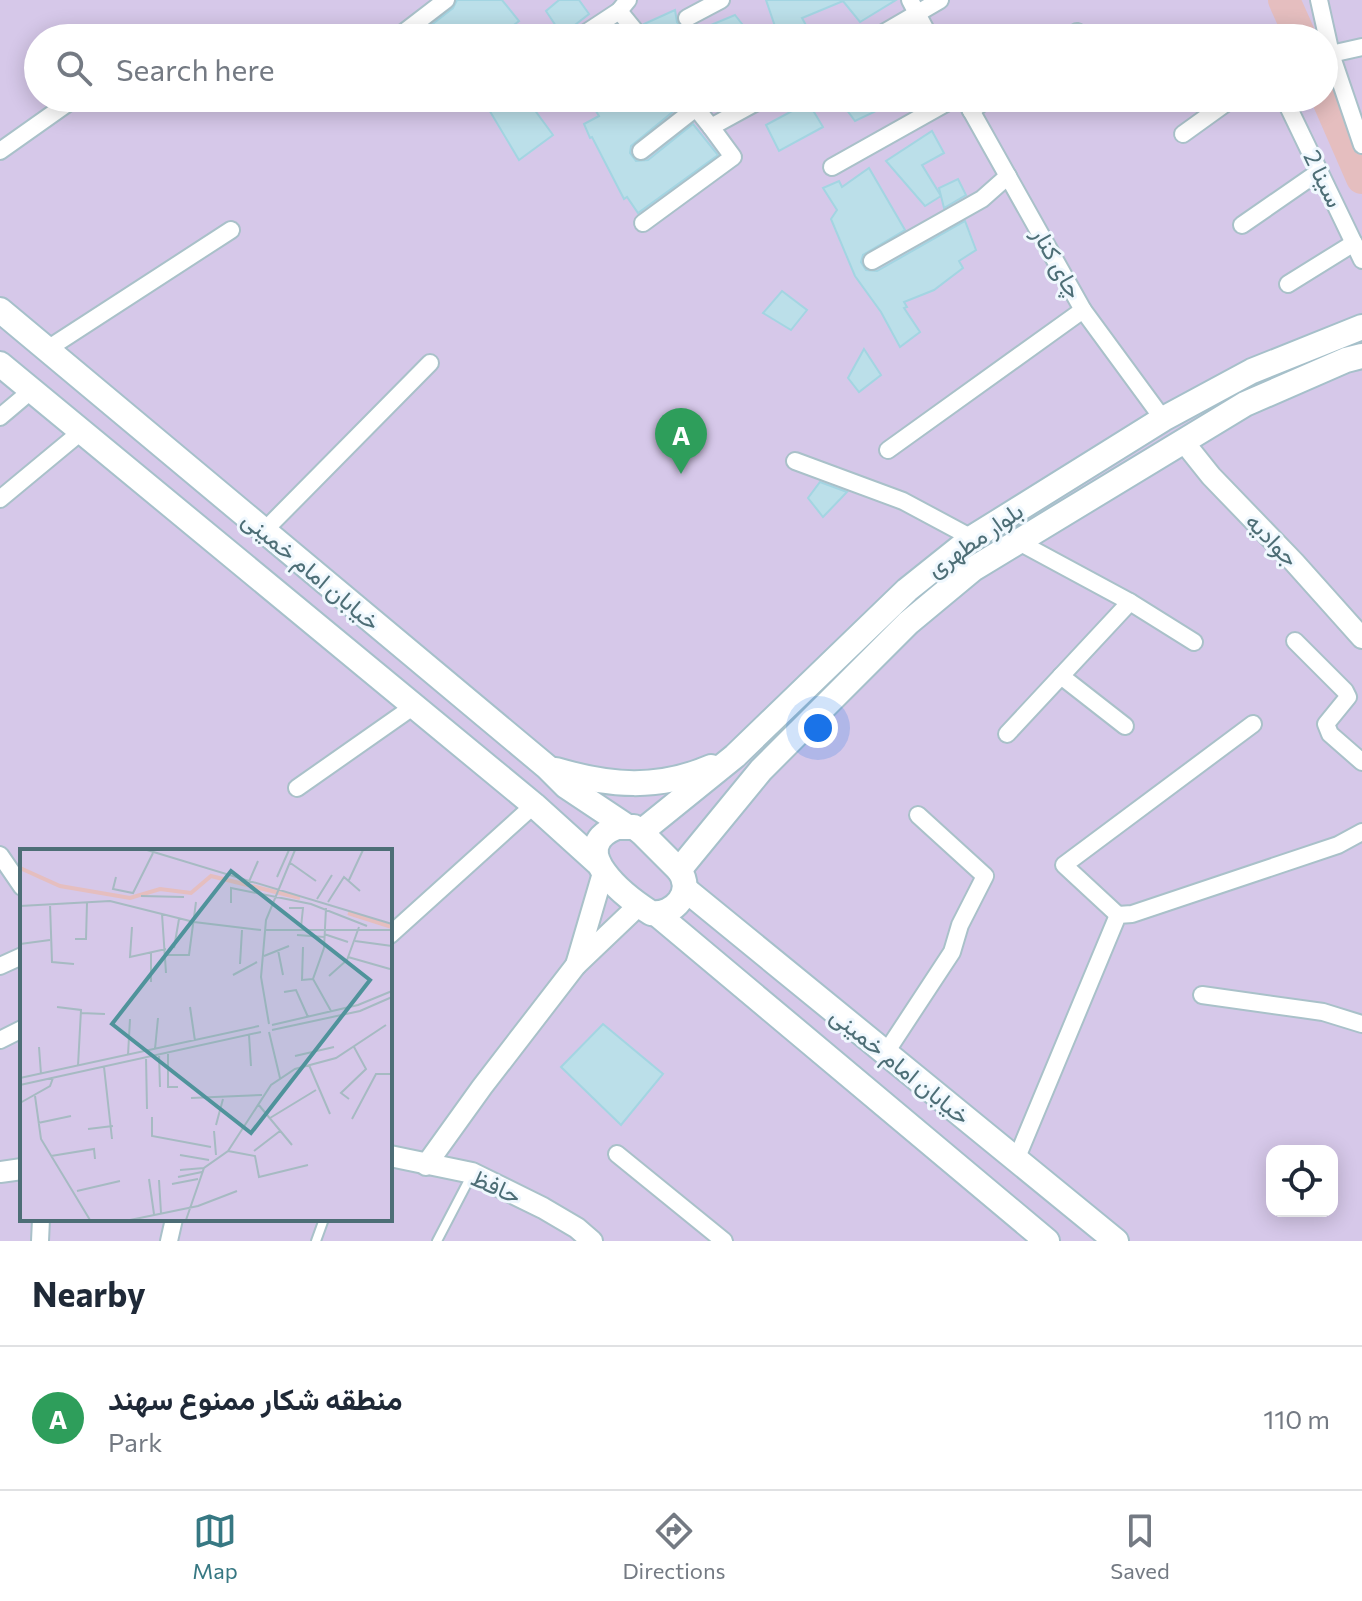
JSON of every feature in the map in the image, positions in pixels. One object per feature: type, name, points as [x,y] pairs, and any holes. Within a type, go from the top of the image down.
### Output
[{"type":"main road","name":"خیابان امام خمینی","points":[[0,310],[566,786],[633,829],[682,880],[885,1054],[1116,1241]]},
{"type":"main road","name":"بلوار مطهری","points":[[600,868],[597,844],[608,830],[633,829],[735,756],[907,590],[972,538],[1163,419],[1252,371],[1362,327]]},
{"type":"main road","name":"بلوار مطهری","points":[[648,910],[675,907],[682,880],[761,770],[908,623],[973,569],[1245,404],[1362,356]]},
{"type":"main road","name":"خیابان امام خمینی","points":[[0,364],[534,805],[648,910],[1047,1241]]},
{"type":"main road","points":[[1163,419],[1183,441]]},
{"type":"main road","points":[[547,767],[593,781],[642,784],[690,776],[735,756]]},
{"type":"street","points":[[687,18],[721,0]]},
{"type":"street","points":[[893,24],[913,8],[940,0]]},
{"type":"street","points":[[1319,0],[1324,24]]},
{"type":"street","points":[[414,24],[443,1]]},
{"type":"street","points":[[598,24],[624,5],[634,24]]},
{"type":"street","points":[[1338,52],[1362,47]]},
{"type":"street","points":[[1338,75],[1362,145]]},
{"type":"street","points":[[0,151],[55,112]]},
{"type":"street","points":[[641,151],[682,112]]},
{"type":"street","points":[[643,223],[733,157],[699,112]]},
{"type":"street","points":[[711,127],[738,112]]},
{"type":"street","points":[[832,167],[930,112]]},
{"type":"street","name":"چای کنار","points":[[972,112],[1083,310],[1163,419]]},
{"type":"street","points":[[1183,134],[1214,112]]},
{"type":"street","name":"سینا 2","points":[[1291,112],[1362,260]]},
{"type":"street","points":[[1242,225],[1320,171]]},
{"type":"street","points":[[872,261],[982,199],[1008,176]]},
{"type":"street","points":[[46,350],[231,230]]},
{"type":"street","points":[[1288,284],[1354,243]]},
{"type":"street","points":[[888,450],[1083,310]]},
{"type":"street","points":[[263,532],[430,363]]},
{"type":"street","points":[[0,417],[32,390]]},
{"type":"street","points":[[0,499],[82,431]]},
{"type":"street","name":"جوادیه","points":[[1183,441],[1211,476],[1359,630]]},
{"type":"street","points":[[795,461],[903,501],[972,538]]},
{"type":"street","points":[[1017,541],[1130,602],[1194,642]]},
{"type":"street","points":[[1007,734],[1130,602]]},
{"type":"street","points":[[1295,641],[1345,691],[1348,697],[1326,724],[1330,734],[1362,762]]},
{"type":"street","points":[[1061,676],[1125,726]]},
{"type":"street","points":[[297,788],[414,706]]},
{"type":"street","points":[[1253,724],[1064,865],[1118,915],[1132,914],[1338,845],[1362,832]]},
{"type":"street","points":[[392,933],[534,805]]},
{"type":"street","points":[[885,1054],[952,952],[960,925],[985,876],[918,815]]},
{"type":"street","points":[[0,855],[20,884]]},
{"type":"street","points":[[576,965],[600,868]]},
{"type":"street","points":[[426,1165],[576,965],[648,910]]},
{"type":"street","points":[[1016,1160],[1118,915]]},
{"type":"street","points":[[0,966],[20,957]]},
{"type":"street","points":[[1202,995],[1323,1012],[1362,1024]]},
{"type":"street","points":[[0,1040],[20,1030]]},
{"type":"street","points":[[617,1154],[723,1241]]},
{"type":"street","name":"حافظ","points":[[392,1156],[472,1173],[543,1208],[577,1228],[592,1241]]},
{"type":"street","points":[[0,1172],[20,1169]]},
{"type":"street","points":[[40,1241],[41,1221]]},
{"type":"street","points":[[169,1241],[174,1221]]},
{"type":"lane","points":[[437,1241],[472,1173]]},
{"type":"lane","points":[[316,1241],[323,1221]]},
{"type":"shaded area","points":[[0,0],[1362,0],[1362,1241],[0,1241]]},
{"type":"building","points":[[457,0],[502,0],[519,21],[515,24],[433,24],[453,8]]},
{"type":"building","points":[[559,0],[579,0],[589,14],[576,24],[555,24],[546,11]]},
{"type":"building","points":[[766,0],[896,0],[860,22],[843,1],[802,18],[805,24],[774,24]]},
{"type":"building","points":[[675,10],[679,24],[644,24]]},
{"type":"building","points":[[735,15],[742,24],[713,24]]},
{"type":"building","points":[[490,112],[536,112],[553,135],[519,160]]},
{"type":"building","points":[[597,112],[673,112],[631,146],[630,153],[636,161],[648,160],[693,124],[718,155],[638,213],[627,197],[624,199],[584,124],[599,116]]},
{"type":"building","points":[[790,112],[814,112],[823,127],[779,151],[766,125]]},
{"type":"building","points":[[848,112],[874,112],[855,121]]},
{"type":"building","points":[[932,131],[944,153],[922,165],[941,196],[925,206],[886,161]]},
{"type":"building","points":[[869,168],[905,230],[863,255],[861,262],[866,270],[877,271],[965,221],[976,250],[959,261],[963,268],[934,290],[904,302],[907,307],[904,308],[920,332],[900,347],[881,312],[855,276],[831,219],[837,210],[823,188],[839,181],[842,187]]},
{"type":"building","points":[[958,179],[966,195],[944,208],[939,188]]},
{"type":"building","points":[[782,291],[807,310],[791,330],[763,313]]},
{"type":"building","points":[[864,349],[881,375],[859,392],[848,378]]},
{"type":"building","points":[[820,482],[847,492],[823,517],[808,498]]},
{"type":"building","points":[[603,1024],[663,1074],[621,1125],[561,1067]]},
{"type":"waterway","points":[[1284,0],[1295,24]]},
{"type":"waterway","points":[[1333,112],[1362,178]]},
{"type":"place","name":"منطقه شکار ممنوع سهند","points":[[681,474]]}]
